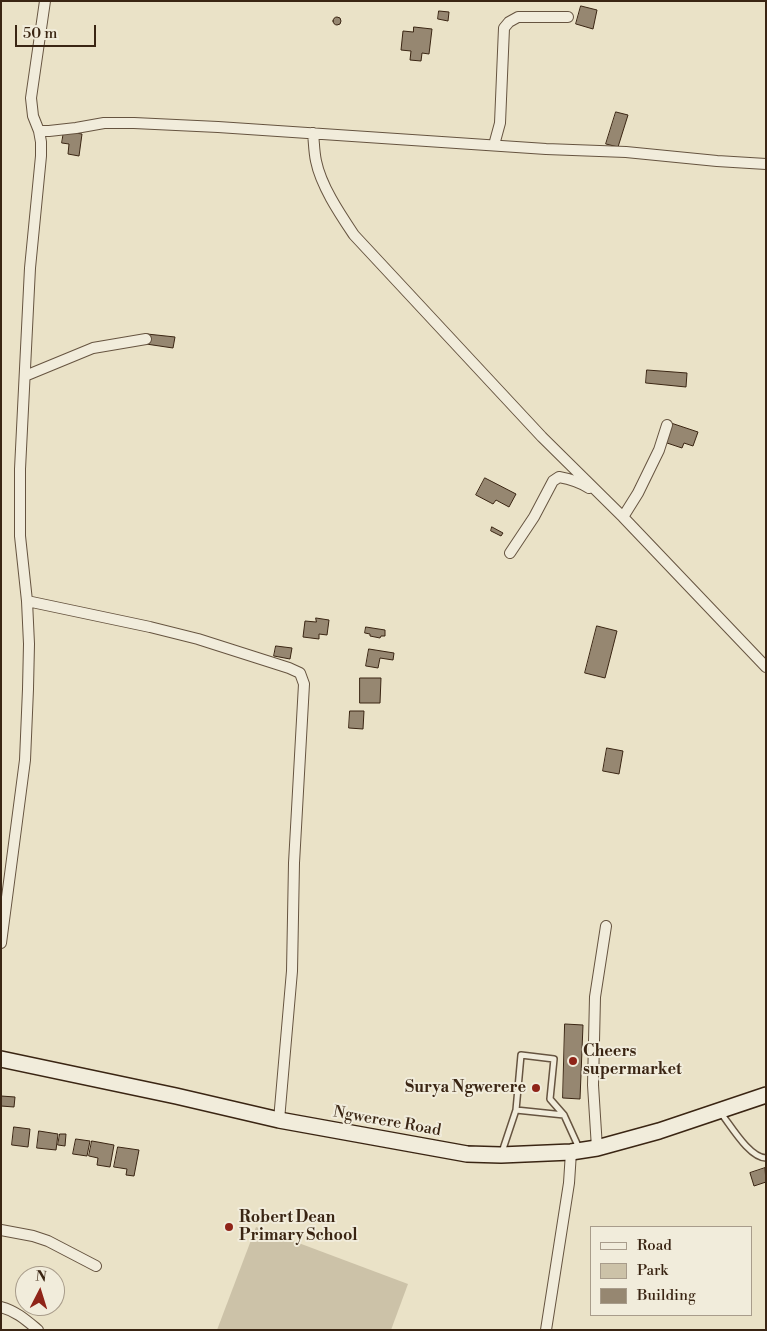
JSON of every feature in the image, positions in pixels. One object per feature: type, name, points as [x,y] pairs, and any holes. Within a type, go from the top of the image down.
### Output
[{"type":"main road","name":"Ngwerere Road","points":[[1,1059],[279,1120],[467,1154],[501,1155],[576,1151],[596,1148],[659,1131],[766,1095]]},
{"type":"street","points":[[1,942],[25,760],[28,689],[27,601],[20,536],[20,469],[30,268],[41,156],[41,142],[33,116],[31,98],[45,1]]},
{"type":"street","points":[[494,145],[500,123],[504,28],[509,22],[518,17],[568,17]]},
{"type":"street","points":[[39,131],[116,122],[546,149],[626,152],[766,164]]},
{"type":"street","points":[[313,133],[319,171],[335,205],[354,235],[542,437],[623,517],[766,668]]},
{"type":"street","points":[[25,376],[93,348],[146,339]]},
{"type":"street","points":[[623,517],[638,493],[656,456],[667,425]]},
{"type":"street","points":[[510,553],[534,517],[553,481],[559,478],[568,479],[583,484],[599,493]]},
{"type":"street","points":[[27,601],[198,639],[300,673],[304,684],[294,863],[292,971],[279,1120]]},
{"type":"street","points":[[596,1148],[593,1085],[595,997],[606,926]]},
{"type":"street","points":[[546,1330],[568,1183],[576,1151]]},
{"type":"street","points":[[1,1230],[48,1241],[96,1266]]},
{"type":"street","points":[[1,1307],[18,1314],[38,1330]]},
{"type":"lane","points":[[501,1155],[516,1110],[521,1055],[554,1059],[550,1099],[564,1115],[576,1151]]},
{"type":"lane","points":[[516,1110],[564,1115]]},
{"type":"lane","points":[[720,1111],[748,1148],[761,1158],[766,1158]]},
{"type":"green space","points":[[256,1227],[408,1284],[391,1330],[217,1330]]},
{"type":"building","points":[[581,6],[597,10],[593,29],[576,24]]},
{"type":"building","points":[[439,11],[449,12],[448,21],[438,19]]},
{"type":"building","points":[[337,17],[341,21],[337,25],[333,21]]},
{"type":"building","points":[[414,27],[432,29],[429,54],[422,53],[421,61],[410,60],[411,51],[401,50],[403,31],[413,32]]},
{"type":"building","points":[[616,112],[628,115],[618,147],[606,144]]},
{"type":"building","points":[[64,131],[82,134],[79,156],[68,154],[69,144],[62,143]]},
{"type":"building","points":[[147,334],[175,337],[173,348],[146,344]]},
{"type":"building","points":[[647,370],[687,373],[686,387],[646,383]]},
{"type":"building","points":[[671,423],[698,432],[693,446],[684,443],[682,448],[664,442]]},
{"type":"building","points":[[485,478],[516,494],[509,507],[496,500],[493,504],[476,495]]},
{"type":"building","points":[[492,527],[503,533],[501,536],[491,531]]},
{"type":"building","points":[[316,618],[329,620],[327,635],[319,634],[319,639],[303,637],[305,621],[316,622]]},
{"type":"building","points":[[597,626],[617,631],[605,678],[585,673]]},
{"type":"building","points":[[366,627],[385,630],[385,636],[380,638],[370,636],[370,634],[365,633]]},
{"type":"building","points":[[276,646],[292,648],[290,659],[274,656]]},
{"type":"building","points":[[369,649],[394,653],[393,660],[380,658],[378,668],[366,666]]},
{"type":"building","points":[[360,678],[381,678],[380,703],[360,703]]},
{"type":"building","points":[[350,711],[364,711],[363,729],[349,728]]},
{"type":"building","points":[[607,748],[623,751],[619,774],[603,771]]},
{"type":"building","name":"Cheers supermarket","points":[[565,1024],[583,1025],[580,1099],[563,1098]]},
{"type":"building","points":[[1,1096],[15,1097],[14,1107],[1,1106]]},
{"type":"building","points":[[14,1127],[30,1129],[28,1147],[12,1145]]},
{"type":"building","points":[[39,1131],[58,1134],[56,1150],[37,1148]]},
{"type":"building","points":[[60,1134],[66,1134],[65,1146],[58,1145]]},
{"type":"building","points":[[76,1139],[90,1141],[87,1156],[73,1154]]},
{"type":"building","points":[[92,1141],[114,1145],[110,1167],[97,1165],[98,1158],[89,1156]]},
{"type":"building","points":[[118,1147],[139,1150],[134,1176],[126,1175],[127,1169],[114,1167]]},
{"type":"building","points":[[765,1168],[766,1182],[754,1186],[750,1173]]},
{"type":"place","name":"Cheers supermarket","points":[[573,1061]]},
{"type":"place","name":"Surya Ngwerere","points":[[536,1088]]},
{"type":"place","name":"Robert Dean Primary School","points":[[229,1227]]}]
